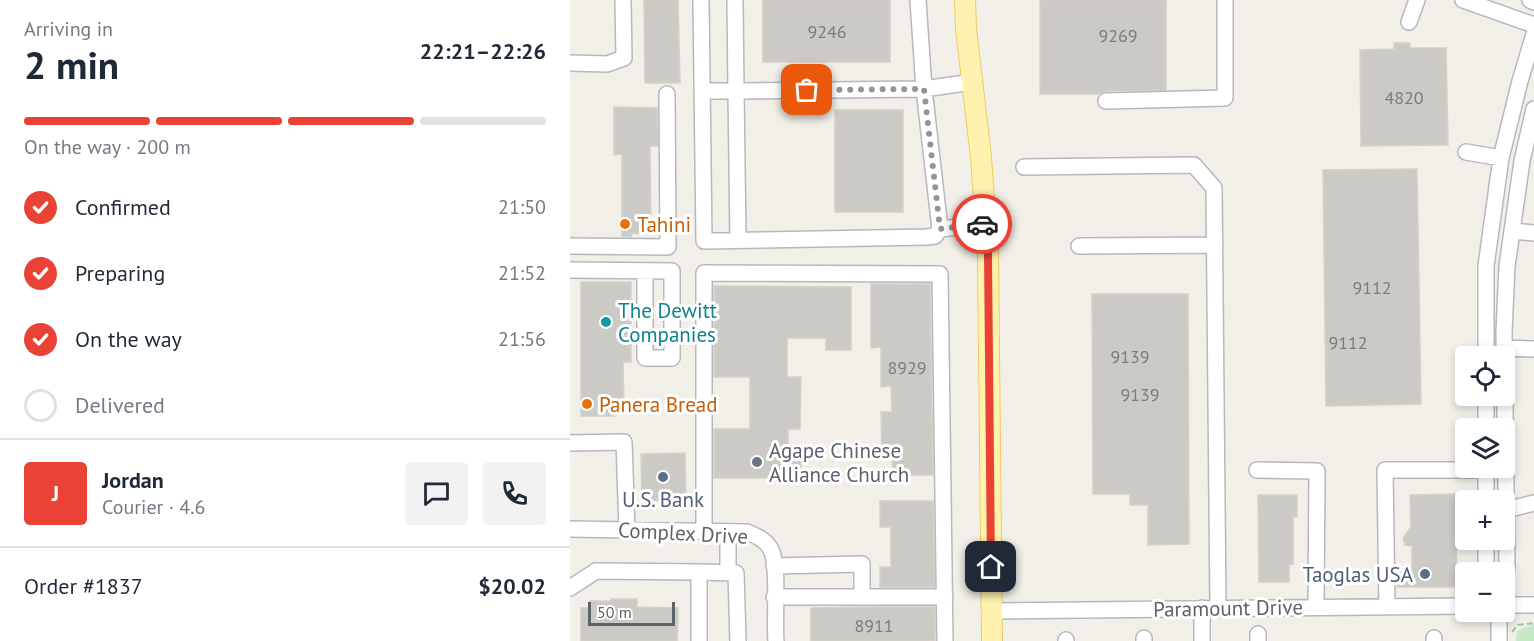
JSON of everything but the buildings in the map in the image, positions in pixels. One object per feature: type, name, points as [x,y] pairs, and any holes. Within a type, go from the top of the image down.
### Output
[{"type":"main road","points":[[965,0],[988,255],[992,641]]},
{"type":"street","points":[[570,63],[607,64],[624,58],[623,0]]},
{"type":"street","points":[[701,0],[704,241],[935,236],[940,229],[924,89],[918,0]]},
{"type":"street","points":[[735,0],[738,240]]},
{"type":"street","points":[[1106,101],[1224,98],[1225,0]]},
{"type":"street","points":[[1409,22],[1417,0]]},
{"type":"street","points":[[1463,0],[1534,25]]},
{"type":"street","points":[[1530,0],[1534,2]]},
{"type":"street","points":[[1486,346],[1486,266],[1501,158],[1534,34]]},
{"type":"street","points":[[702,91],[924,89],[972,82]]},
{"type":"street","points":[[570,246],[668,248],[667,93]]},
{"type":"street","points":[[1504,346],[1507,266],[1522,161],[1534,109]]},
{"type":"street","points":[[1466,152],[1501,158]]},
{"type":"street","points":[[1024,167],[1194,165],[1214,188],[1218,608]]},
{"type":"street","points":[[940,229],[986,224]]},
{"type":"street","points":[[1512,231],[1534,233]]},
{"type":"street","points":[[1079,246],[1215,245]]},
{"type":"street","points":[[570,270],[645,270],[672,271],[672,358],[645,358],[645,270]]},
{"type":"street","points":[[705,531],[705,273],[939,274],[945,641]]},
{"type":"street","points":[[1515,348],[1534,349]]},
{"type":"street","points":[[1505,406],[1506,490]]},
{"type":"street","points":[[570,443],[624,442],[627,530]]},
{"type":"street","points":[[1387,607],[1385,470],[1455,469]]},
{"type":"street","points":[[1257,470],[1317,471],[1316,607]]},
{"type":"street","points":[[1515,508],[1534,503]]},
{"type":"street","name":"Complex Drive","points":[[570,529],[747,532],[765,542],[772,552],[776,641]]},
{"type":"street","points":[[728,532],[728,573]]},
{"type":"street","points":[[774,566],[862,564],[862,597]]},
{"type":"street","points":[[570,588],[596,571],[736,573],[738,641]]},
{"type":"street","points":[[699,573],[699,641]]},
{"type":"street","points":[[774,597],[945,597]]},
{"type":"street","points":[[1515,606],[1534,605]]},
{"type":"street","name":"Paramount Drive","points":[[992,611],[1455,606]]},
{"type":"street","points":[[1202,608],[1202,641]]},
{"type":"street","points":[[1501,622],[1506,640]]},
{"type":"path","points":[[1506,640],[1518,626],[1534,623]]},
{"type":"green space","points":[[1534,624],[1534,641],[1516,641],[1517,631]]},
{"type":"way so far","points":[[807,90],[924,89],[940,229],[982,224]]},
{"type":"place","name":"Tahini","points":[[625,224]]},
{"type":"place","name":"The Dewitt Companies","points":[[606,322]]},
{"type":"place","name":"Panera Bread","points":[[587,404]]},
{"type":"place","name":"Agape Chinese Alliance Church","points":[[757,462]]},
{"type":"place","name":"U.S. Bank","points":[[663,477]]},
{"type":"place","name":"Taoglas USA","points":[[1425,574]]},
{"type":"route","points":[[982,224],[986,224],[988,255],[991,567]]}]
